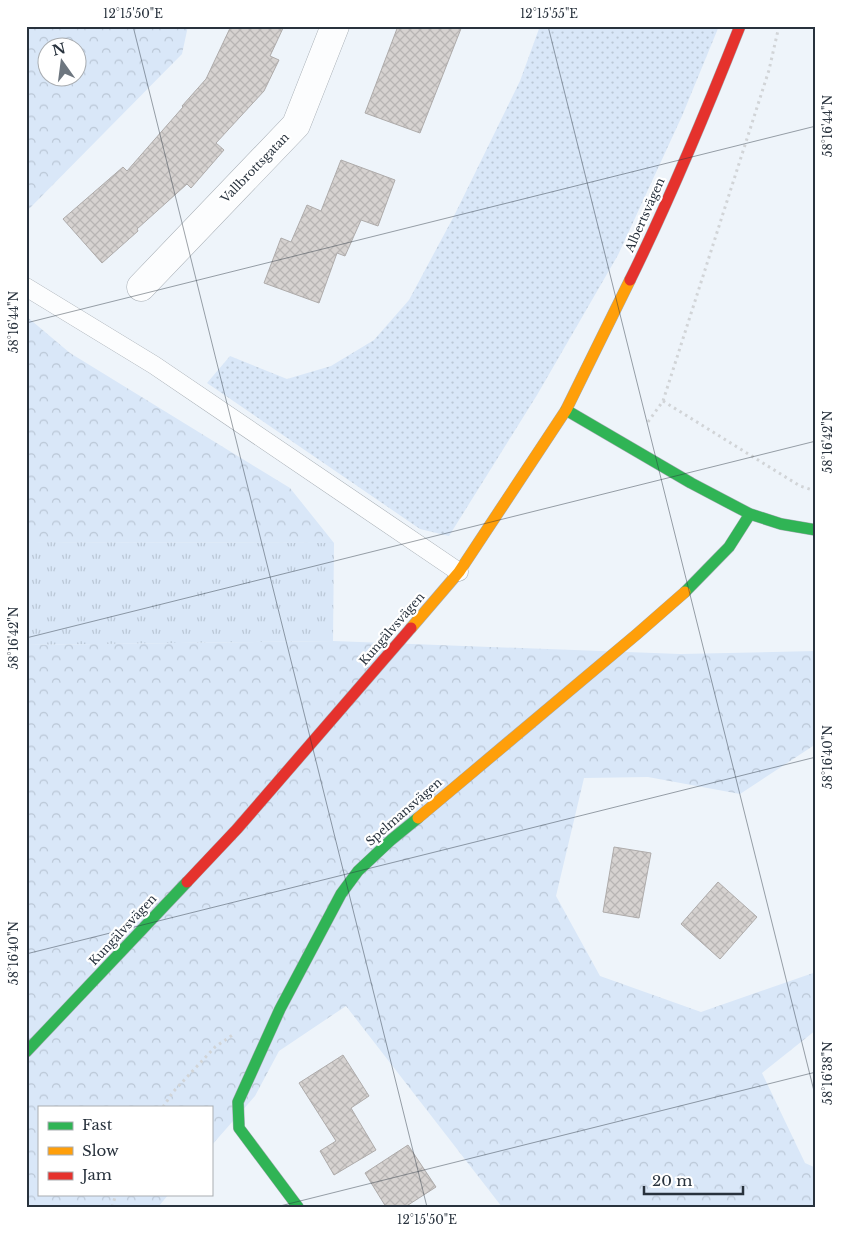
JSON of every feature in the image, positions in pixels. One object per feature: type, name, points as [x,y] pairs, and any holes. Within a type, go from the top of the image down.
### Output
[{"type":"street","name":"Vallbrottsgatan","points":[[142,287],[296,125],[334,26]]},
{"type":"street","name":"Albertsvägen","points":[[566,410],[652,235],[713,94],[740,26]]},
{"type":"street","points":[[566,410],[691,483],[750,514],[781,524],[816,530]]},
{"type":"street","name":"Kungälvsvägen","points":[[26,1052],[237,829],[460,572],[566,410]]},
{"type":"street","name":"Spelmansvägen","points":[[298,1207],[239,1128],[238,1102],[280,1009],[341,894],[358,871],[391,840],[683,594],[729,547],[750,514]]},
{"type":"lane","points":[[26,287],[154,365],[460,572]]},
{"type":"path","points":[[632,448],[647,422],[663,401],[769,70],[779,26]]},
{"type":"path","points":[[663,401],[800,486],[816,491]]},
{"type":"path","points":[[165,1106],[173,1092],[215,1047],[239,1030]]},
{"type":"green space","points":[[26,26],[188,26],[182,54],[26,212]]},
{"type":"green space","points":[[540,26],[719,26],[682,116],[618,255],[537,395],[449,536],[420,529],[207,383],[230,356],[287,379],[331,366],[374,340],[409,300],[454,216],[520,81]]},
{"type":"green space","points":[[26,316],[70,353],[290,488],[334,543],[26,542]]},
{"type":"green space","points":[[26,542],[334,543],[333,641],[26,645]]},
{"type":"green space","points":[[333,641],[680,654],[816,651],[816,744],[740,794],[648,777],[584,778],[556,896],[600,976],[701,1012],[816,972],[816,1030],[762,1073],[805,1163],[816,1168],[816,1207],[502,1207],[346,1006],[279,1051],[255,1096],[212,1145],[212,1106],[38,1106],[38,1196],[167,1196],[158,1207],[26,1207],[26,645]]},
{"type":"building","points":[[231,26],[284,26],[270,56],[279,60],[264,91],[216,143],[224,150],[191,188],[187,184],[102,263],[63,219],[123,167],[127,171],[183,107],[206,79]]},
{"type":"building","points":[[398,26],[462,26],[420,133],[365,113]]},
{"type":"building","points":[[341,160],[395,180],[378,226],[361,220],[345,256],[337,253],[319,303],[264,283],[281,238],[291,242],[307,205],[321,211]]},
{"type":"building","points":[[614,847],[651,853],[639,918],[603,912]]},
{"type":"building","points":[[718,882],[757,917],[720,959],[681,924]]},
{"type":"building","points":[[343,1055],[369,1096],[351,1108],[376,1150],[334,1175],[320,1151],[336,1141],[299,1083]]},
{"type":"building","points":[[408,1145],[436,1187],[405,1207],[386,1207],[365,1173]]},
{"type":"traffic: fast","points":[[566,410],[691,483],[750,514],[781,524],[816,530]]},
{"type":"traffic: fast","points":[[685,592],[729,547],[750,514]]},
{"type":"traffic: fast","points":[[298,1207],[239,1128],[238,1102],[280,1009],[341,894],[358,871],[418,818]]},
{"type":"traffic: fast","points":[[26,1052],[187,882]]},
{"type":"traffic: slow","points":[[411,628],[459,572],[566,410],[630,280]]},
{"type":"traffic: slow","points":[[418,818],[685,592]]},
{"type":"traffic: jam","points":[[630,280],[688,154],[740,26]]},
{"type":"traffic: jam","points":[[187,882],[237,829],[411,628]]}]
